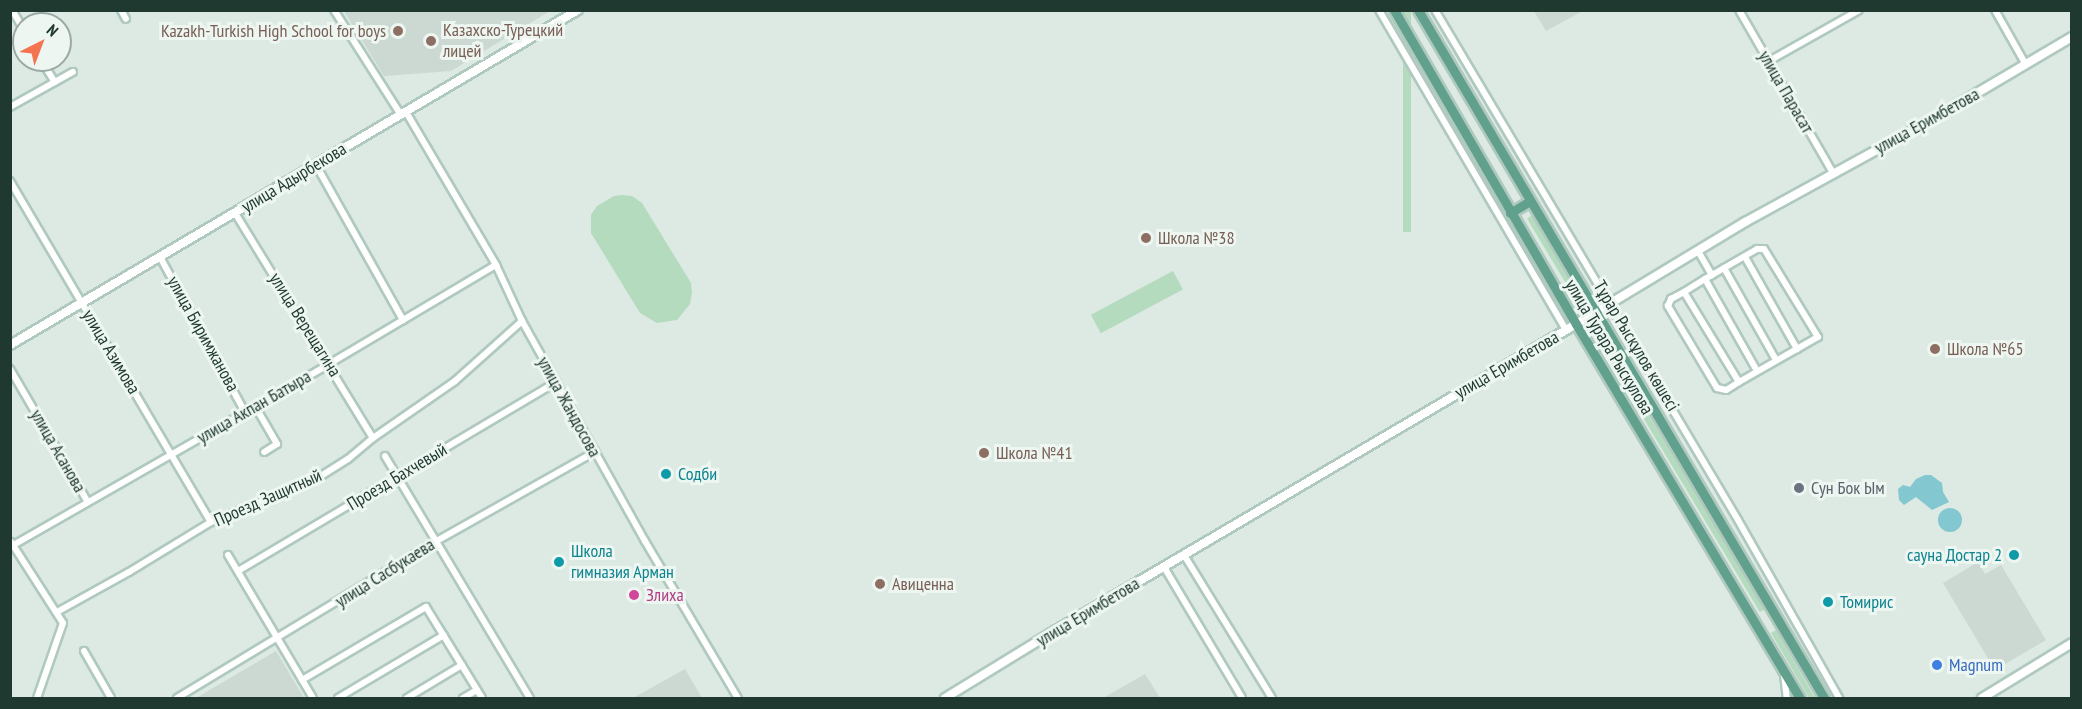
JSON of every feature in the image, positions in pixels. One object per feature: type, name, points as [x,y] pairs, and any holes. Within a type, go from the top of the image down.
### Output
[{"type":"main road","name":"улица Адырбекова","points":[[10,345],[578,10]]},
{"type":"main road","name":"улица Турара Рыскулова","points":[[1394,10],[1510,213],[1758,625],[1800,699]]},
{"type":"main road","name":"Тұрар Рыскұлов көшесі","points":[[1418,10],[1824,699]]},
{"type":"main road","name":"улица Еримбетова","points":[[1566,330],[1608,303],[2072,37]]},
{"type":"main road","points":[[1510,213],[1530,201]]},
{"type":"main road","points":[[1758,625],[1776,615]]},
{"type":"street","points":[[121,10],[126,20]]},
{"type":"street","name":"улица Жандосова","points":[[334,10],[404,113],[496,265],[522,321],[595,452],[738,699]]},
{"type":"street","points":[[1379,10],[1519,246],[1566,330]]},
{"type":"street","points":[[1436,10],[1738,520],[1839,699]]},
{"type":"street","name":"улица Парасат","points":[[1739,10],[1833,173]]},
{"type":"street","points":[[1768,61],[1859,10]]},
{"type":"street","points":[[1995,10],[2026,65]]},
{"type":"street","points":[[48,72],[54,82]]},
{"type":"street","points":[[10,107],[73,72]]},
{"type":"street","points":[[316,165],[403,320]]},
{"type":"street","name":"улица Азимова","points":[[10,181],[211,522]]},
{"type":"street","name":"улица Верещагина","points":[[235,213],[373,438]]},
{"type":"street","points":[[1519,246],[1543,268]]},
{"type":"street","points":[[1757,249],[1764,249],[1818,334],[1816,339],[1726,390],[1718,388],[1668,306],[1671,299],[1724,268],[1757,249]]},
{"type":"street","points":[[1698,251],[1713,275]]},
{"type":"street","name":"улица Биримжанова","points":[[160,257],[245,412]]},
{"type":"street","points":[[1744,257],[1797,349]]},
{"type":"street","name":"улица Акпан Батыра","points":[[11,545],[329,364],[496,265]]},
{"type":"street","points":[[1724,268],[1776,360]]},
{"type":"street","points":[[1706,279],[1757,371]]},
{"type":"street","points":[[1684,292],[1739,382]]},
{"type":"street","name":"Проезд Защитный","points":[[57,612],[211,522],[313,481],[362,450],[373,438],[455,381],[522,321]]},
{"type":"street","name":"улица Еримбетова","points":[[945,699],[1566,330]]},
{"type":"street","name":"улица Асанова","points":[[10,369],[87,501]]},
{"type":"street","name":"Проезд Бахчевый","points":[[238,571],[556,382]]},
{"type":"street","points":[[255,406],[277,444],[264,452]]},
{"type":"street","name":"улица Сасбукаева","points":[[177,699],[435,542],[595,452]]},
{"type":"street","points":[[385,456],[530,699]]},
{"type":"street","points":[[11,545],[63,624],[37,699]]},
{"type":"street","points":[[228,555],[313,699]]},
{"type":"street","points":[[1184,555],[1272,699]]},
{"type":"street","points":[[1164,567],[1242,699]]},
{"type":"street","points":[[302,680],[426,607],[482,699]]},
{"type":"street","points":[[338,699],[444,635]]},
{"type":"street","points":[[1982,699],[2072,643]]},
{"type":"street","points":[[84,651],[111,699]]},
{"type":"street","points":[[407,699],[462,665]]},
{"type":"street","points":[[1784,671],[1787,699]]},
{"type":"street","points":[[463,699],[477,690]]},
{"type":"shaded area","name":"Казахско-Турецкий лицей","points":[[344,11],[550,11],[451,71],[384,76]]},
{"type":"shaded area","points":[[1534,11],[1583,11],[1546,31]]},
{"type":"shaded area","points":[[1978,562],[1985,574],[2001,565],[2046,640],[1995,670],[1943,583]]},
{"type":"shaded area","points":[[276,651],[304,698],[196,698]]},
{"type":"shaded area","points":[[685,669],[702,698],[633,698]]},
{"type":"shaded area","points":[[1145,674],[1160,698],[1103,698]]},
{"type":"green space","points":[[1403,11],[1411,11],[1411,232],[1403,232]]},
{"type":"green space","points":[[614,196],[632,196],[642,203],[691,283],[690,304],[677,320],[657,323],[640,313],[591,233],[591,215],[597,206]]},
{"type":"green space","points":[[1533,215],[1587,304],[1581,308],[1527,219]]},
{"type":"green space","points":[[1173,271],[1183,290],[1101,333],[1091,315]]},
{"type":"green space","points":[[1592,321],[1765,609],[1760,612],[1587,324]]},
{"type":"green space","points":[[1776,630],[1815,698],[1809,698],[1771,633]]},
{"type":"water","points":[[1931,475],[1942,483],[1943,492],[1949,502],[1932,510],[1916,497],[1904,505],[1899,500],[1898,489],[1903,485],[1910,487],[1916,479]]},
{"type":"water","points":[[1945,508],[1955,508],[1962,515],[1962,525],[1955,532],[1945,532],[1938,525],[1938,515]]},
{"type":"place","name":"Kazakh-Turkish High School for boys","points":[[398,31]]},
{"type":"place","name":"Казахско-Турецкий лицей","points":[[431,41]]},
{"type":"place","name":"Школа №38","points":[[1146,238]]},
{"type":"place","name":"Школа №65","points":[[1935,349]]},
{"type":"place","name":"Школа №41","points":[[984,453]]},
{"type":"place","name":"Содби","points":[[666,474]]},
{"type":"place","name":"Сун Бок Ым","points":[[1799,488]]},
{"type":"place","name":"сауна Достар 2","points":[[2014,555]]},
{"type":"place","name":"Школа гимназия Арман","points":[[559,562]]},
{"type":"place","name":"Авиценна","points":[[880,584]]},
{"type":"place","name":"Злиха","points":[[634,595]]},
{"type":"place","name":"Томирис","points":[[1828,602]]},
{"type":"place","name":"Magnum","points":[[1937,665]]}]
